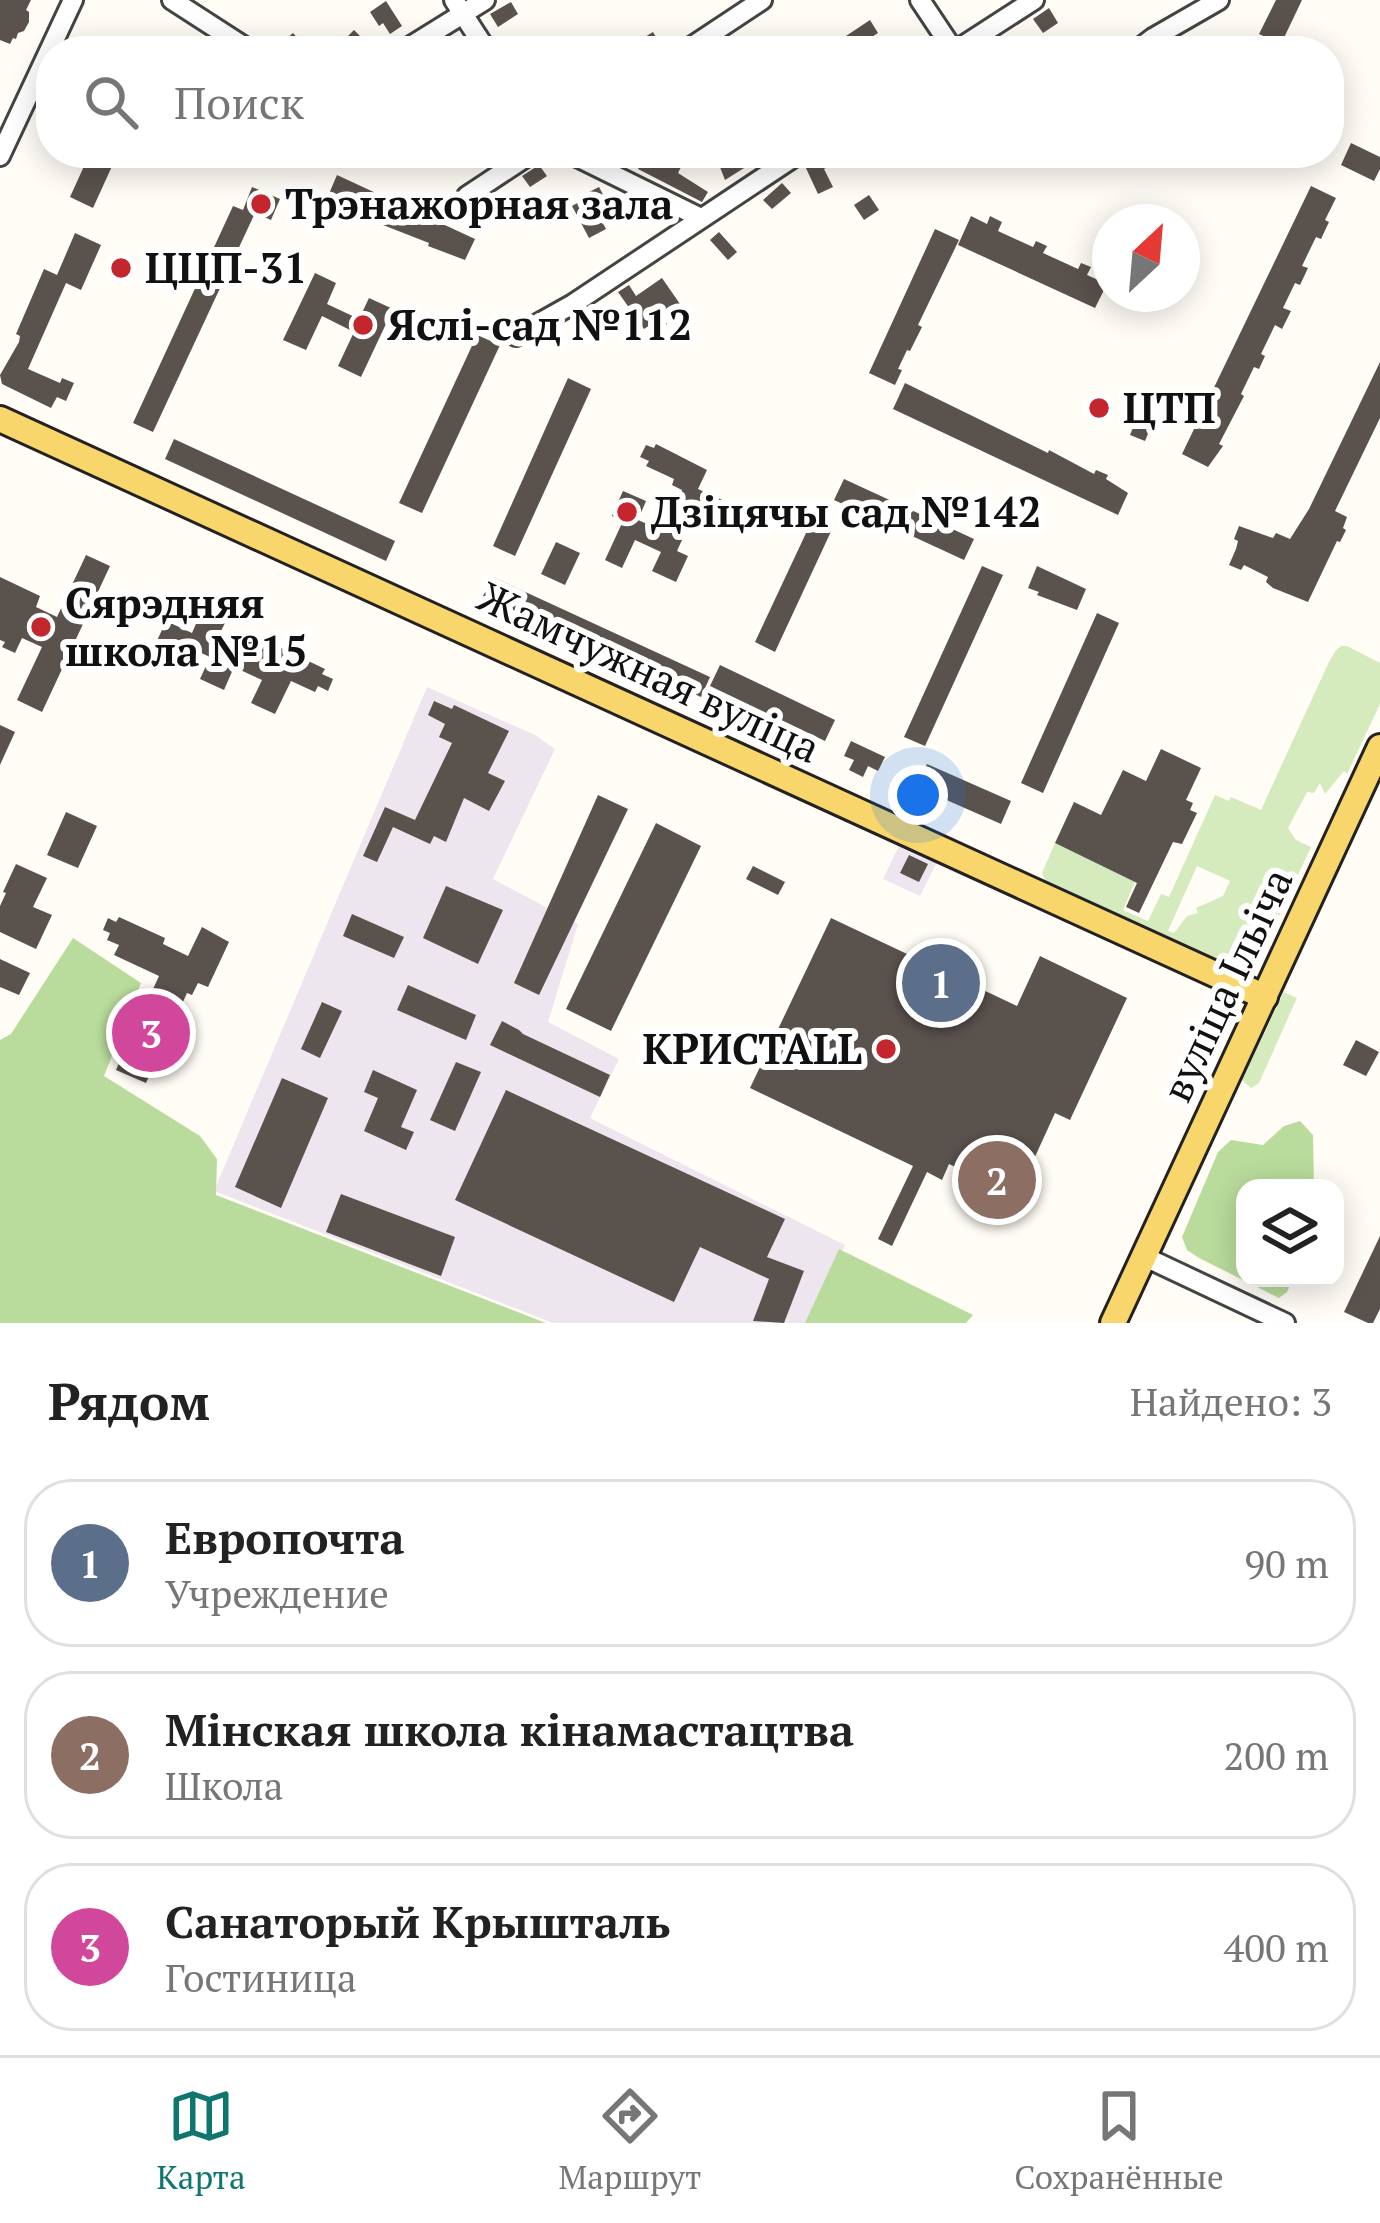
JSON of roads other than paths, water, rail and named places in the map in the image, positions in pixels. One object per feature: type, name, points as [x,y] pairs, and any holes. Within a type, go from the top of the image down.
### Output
[{"type":"main road","name":"Жамчужная вуліца","points":[[0,418],[1265,997]]},
{"type":"main road","name":"вуліца Ільіча","points":[[1113,1323],[1380,747]]},
{"type":"street","points":[[56,36],[73,0]]},
{"type":"street","points":[[172,0],[228,36]]},
{"type":"street","points":[[422,36],[459,7],[485,0]]},
{"type":"street","points":[[708,36],[762,0]]},
{"type":"street","points":[[920,0],[945,36]]},
{"type":"street","points":[[978,36],[1034,0]]},
{"type":"street","points":[[1156,36],[1219,0]]},
{"type":"street","points":[[459,7],[477,36]]},
{"type":"street","points":[[0,156],[36,79]]},
{"type":"street","points":[[467,196],[509,168]]},
{"type":"street","points":[[599,168],[701,218]]},
{"type":"street","points":[[516,336],[573,304],[777,168]]},
{"type":"street","points":[[1143,1256],[1285,1323]]},
{"type":"place","name":"Трэнажорная зала","points":[[261,204]]},
{"type":"place","name":"ЦЦП-31","points":[[121,268]]},
{"type":"place","name":"Яслі-сад №112","points":[[363,325]]},
{"type":"place","name":"ЦТП","points":[[1099,408]]},
{"type":"place","name":"Дзіцячы сад №142","points":[[627,512]]},
{"type":"place","name":"Сярэдняя школа №15","points":[[41,627]]},
{"type":"place","name":"Европочта","points":[[941,983]]},
{"type":"place","name":"Санаторый Крышталь","points":[[151,1033]]},
{"type":"place","name":"КРИСТАLL","points":[[886,1049]]},
{"type":"place","name":"Мінская школа кінамастацтва","points":[[997,1180]]}]
